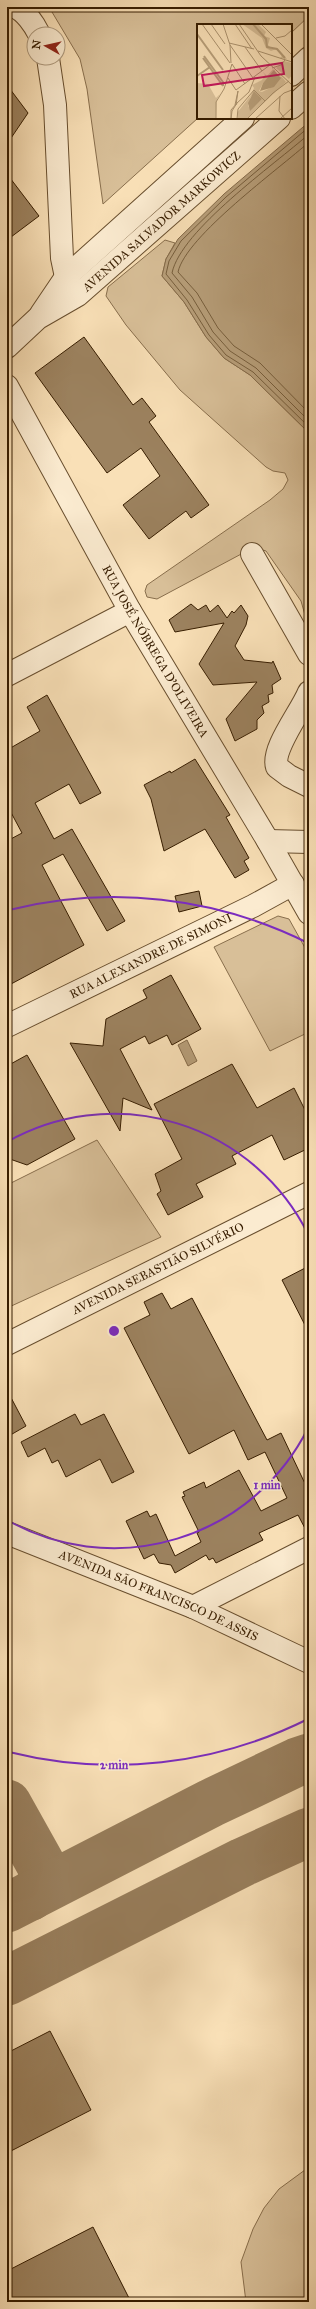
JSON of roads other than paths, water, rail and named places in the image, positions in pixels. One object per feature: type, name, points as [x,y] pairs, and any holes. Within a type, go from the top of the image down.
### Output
[{"type":"street","points":[[15,7],[19,9],[35,26]]},
{"type":"street","points":[[292,73],[309,58]]},
{"type":"street","points":[[49,66],[56,105],[62,258],[66,277],[78,295]]},
{"type":"street","points":[[292,107],[309,92]]},
{"type":"street","name":"AVENIDA SALVADOR MARKOWICZ","points":[[7,347],[38,318],[66,277],[242,119]]},
{"type":"street","name":"AVENIDA SALVADOR MARKOWICZ","points":[[38,318],[78,295],[278,119]]},
{"type":"street","name":"RUA JOSÉ NÓBREGA D'OLIVEIRA","points":[[7,386],[130,611],[268,841],[309,913]]},
{"type":"street","points":[[252,554],[307,647]]},
{"type":"street","points":[[7,675],[130,611]]},
{"type":"street","points":[[309,692],[293,724],[278,748],[275,758],[277,767],[281,771],[309,786]]},
{"type":"street","points":[[268,841],[308,839]]},
{"type":"street","name":"RUA ALEXANDRE DE SIMONI","points":[[7,1026],[253,906],[293,884]]},
{"type":"street","name":"AVENIDA SEBASTIÃO SILVÉRIO","points":[[7,1344],[309,1193]]},
{"type":"street","name":"AVENIDA SÃO FRANCISCO DE ASSIS","points":[[7,1533],[193,1607],[309,1662]]},
{"type":"street","points":[[193,1607],[309,1548]]},
{"type":"water","points":[[75,7],[127,7],[127,11],[102,8],[90,10]]},
{"type":"water","points":[[309,122],[309,433],[250,375],[224,358],[206,337],[184,302],[162,276],[166,259],[178,239],[224,194]]},
{"type":"water","points":[[187,1040],[197,1061],[188,1066],[178,1045]]}]
